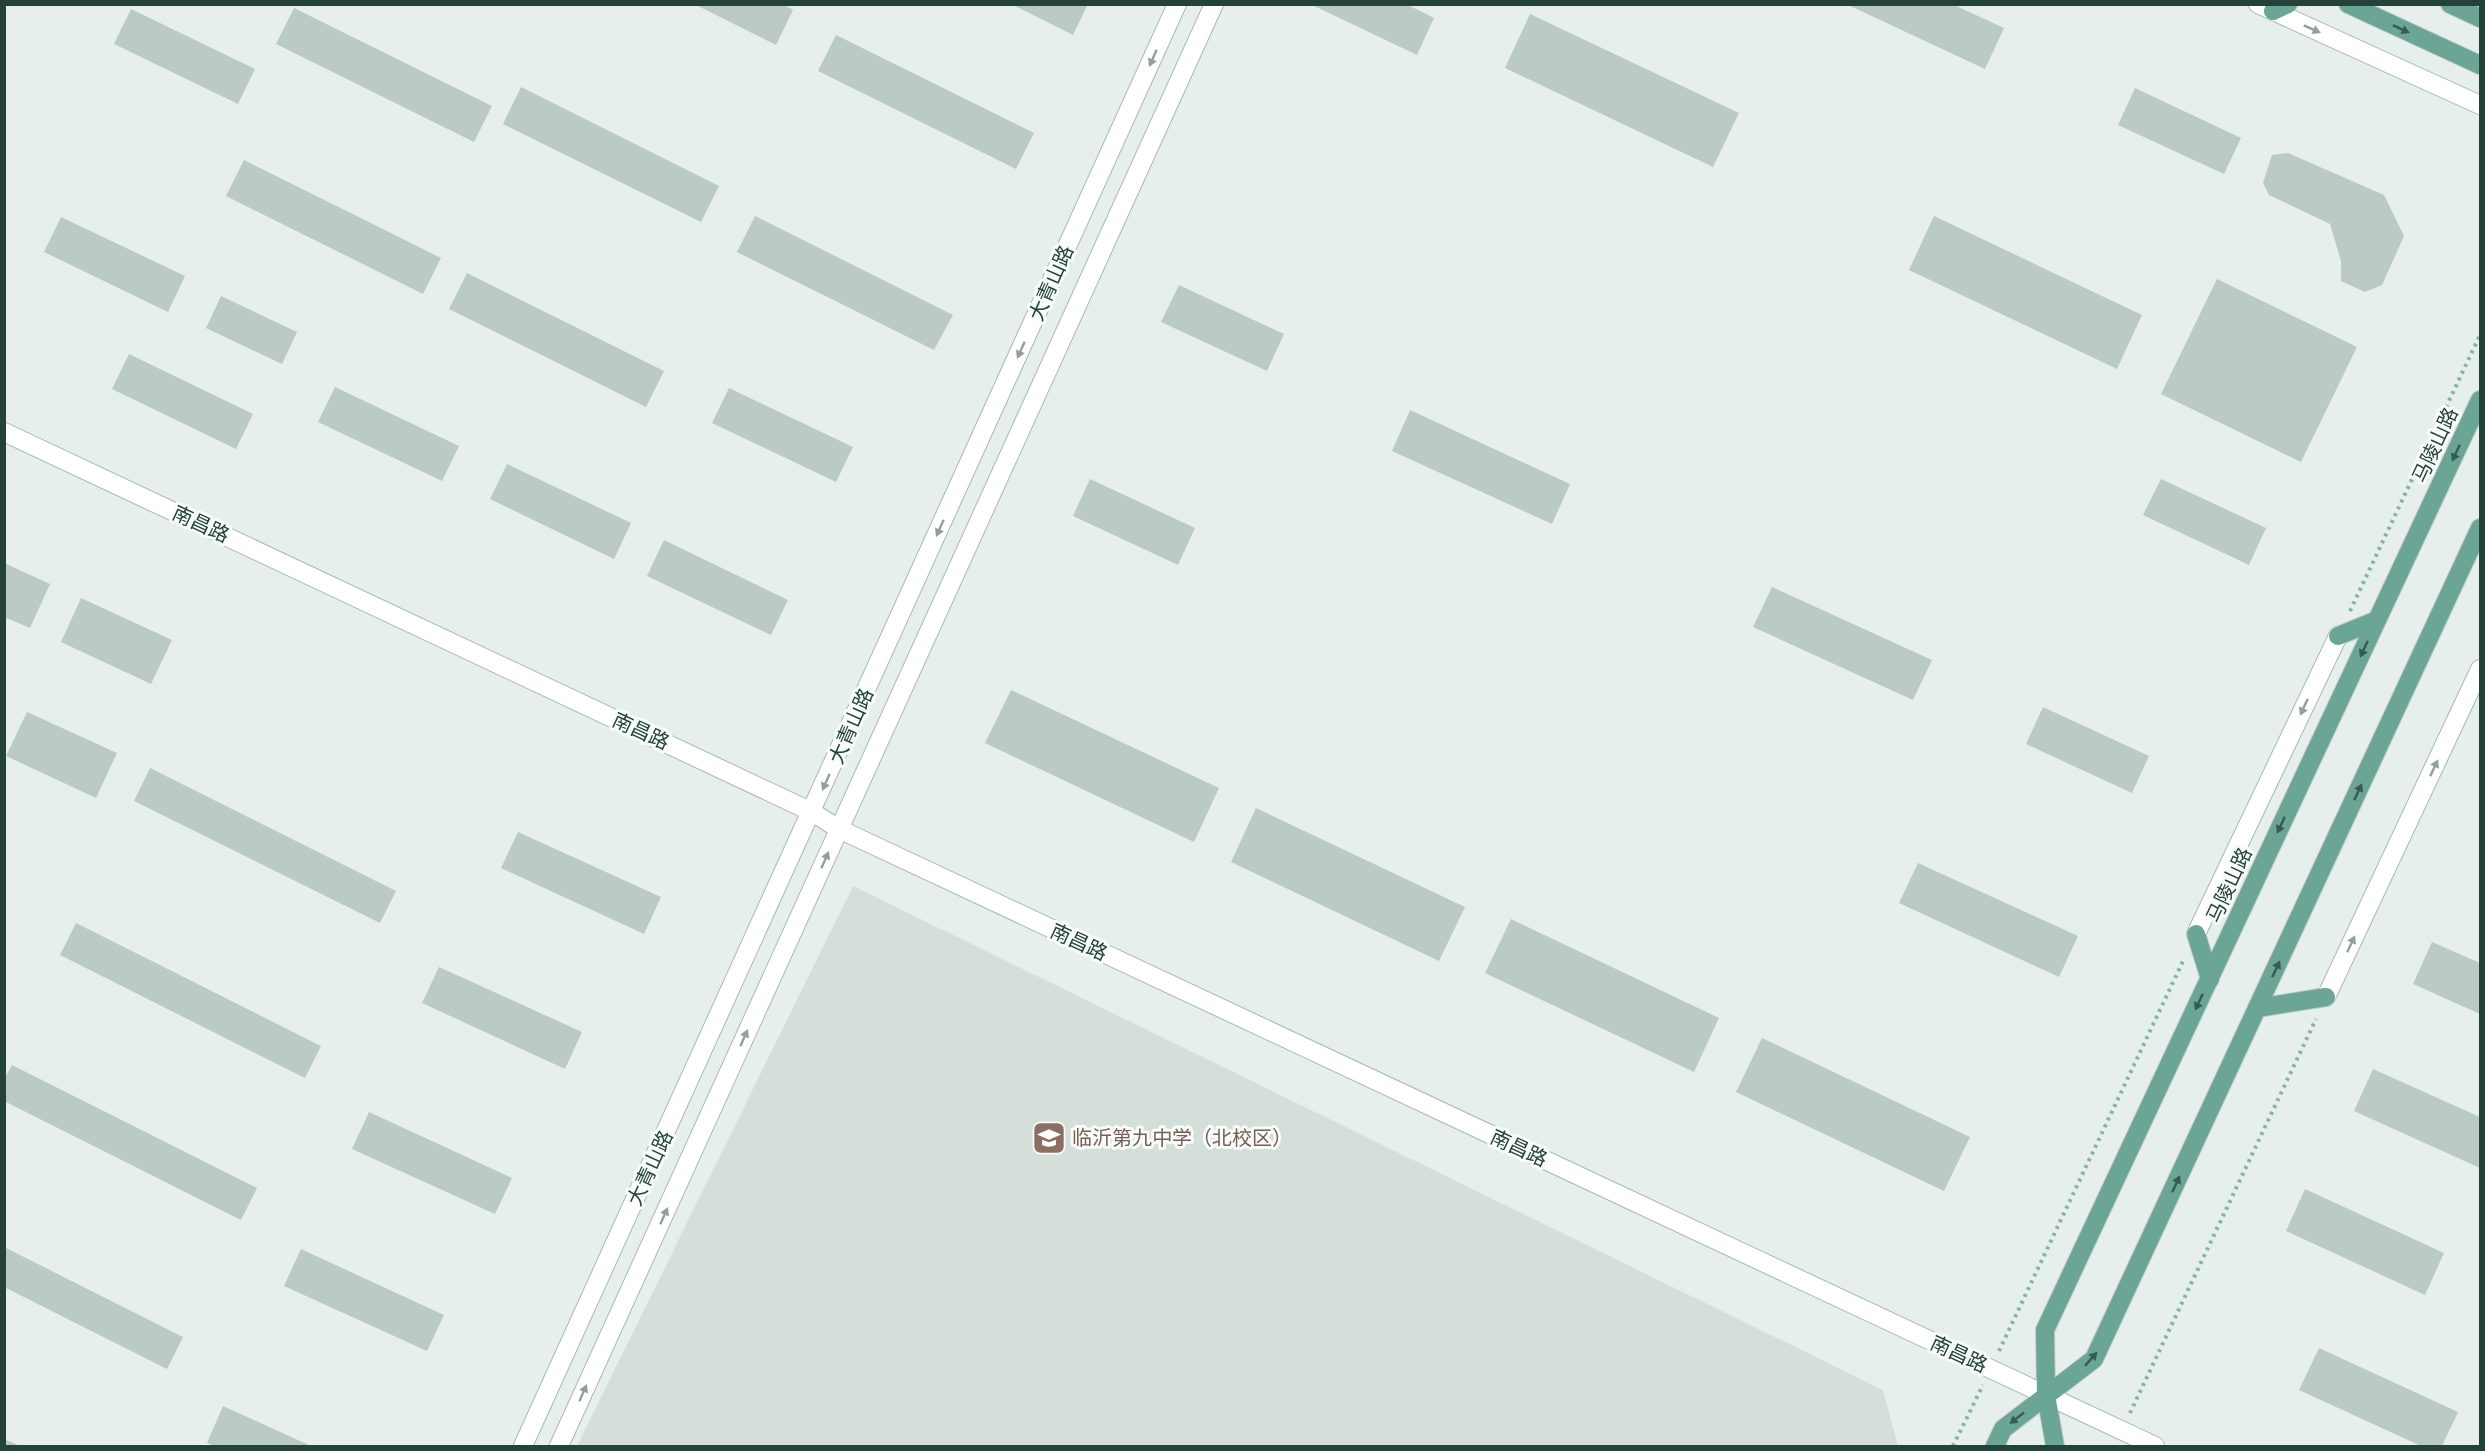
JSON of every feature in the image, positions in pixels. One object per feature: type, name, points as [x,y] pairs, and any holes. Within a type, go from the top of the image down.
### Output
[{"type":"main road","points":[[2348,4],[2481,65]]},
{"type":"main road","points":[[2450,4],[2481,18]]},
{"type":"main road","name":"马陵山路","points":[[2055,1446],[2046,1395],[2045,1330],[2481,400]]},
{"type":"main road","points":[[1995,1446],[2003,1429],[2094,1359],[2481,528]]},
{"type":"main road","points":[[2338,636],[2377,620]]},
{"type":"main road","points":[[2196,934],[2210,979]]},
{"type":"main road","points":[[2257,1008],[2326,997]]},
{"type":"street","name":"大青山路","points":[[523,1446],[1177,4]]},
{"type":"street","name":"大青山路","points":[[559,1446],[1214,4]]},
{"type":"street","points":[[2273,7],[2481,105]]},
{"type":"street","name":"南昌路","points":[[4,432],[812,812],[839,829],[2155,1446]]},
{"type":"street","points":[[2196,934],[2338,636]]},
{"type":"street","points":[[2326,997],[2481,669]]},
{"type":"path","points":[[2338,636],[2481,335]]},
{"type":"path","points":[[1953,1446],[2196,934]]},
{"type":"path","points":[[2121,1431],[2326,997]]},
{"type":"shaded area","name":"临沂第九中学（北校区）","points":[[853,886],[1883,1390],[1898,1446],[577,1446]]},
{"type":"building","points":[[694,4],[783,4],[793,10],[776,45]]},
{"type":"building","points":[[1011,4],[1088,4],[1073,35]]},
{"type":"building","points":[[1310,4],[1406,4],[1434,18],[1417,55]]},
{"type":"building","points":[[1846,4],[1952,4],[2004,28],[1985,69]]},
{"type":"building","points":[[294,8],[492,106],[474,142],[276,44]]},
{"type":"building","points":[[131,9],[255,69],[238,104],[114,44]]},
{"type":"building","points":[[1530,14],[1739,113],[1713,167],[1505,68]]},
{"type":"building","points":[[836,35],[1034,133],[1016,169],[818,71]]},
{"type":"building","points":[[521,87],[719,186],[701,222],[503,124]]},
{"type":"building","points":[[2135,88],[2241,138],[2224,174],[2118,125]]},
{"type":"building","points":[[2288,153],[2384,195],[2404,236],[2382,285],[2365,292],[2341,281],[2341,261],[2330,224],[2269,195],[2263,183],[2272,155]]},
{"type":"building","points":[[244,160],[441,258],[423,294],[226,196]]},
{"type":"building","points":[[755,216],[953,315],[934,350],[737,252]]},
{"type":"building","points":[[1934,216],[2142,315],[2117,369],[1909,270]]},
{"type":"building","points":[[61,217],[185,276],[168,312],[44,252]]},
{"type":"building","points":[[467,273],[664,371],[646,407],[449,309]]},
{"type":"building","points":[[2217,279],[2357,347],[2301,462],[2161,394]]},
{"type":"building","points":[[1179,285],[1284,334],[1267,371],[1161,322]]},
{"type":"building","points":[[221,296],[297,332],[282,364],[206,328]]},
{"type":"building","points":[[129,354],[253,414],[236,449],[112,389]]},
{"type":"building","points":[[335,387],[459,446],[442,481],[318,422]]},
{"type":"building","points":[[729,388],[853,447],[836,482],[712,423]]},
{"type":"building","points":[[1410,410],[1570,484],[1552,524],[1392,451]]},
{"type":"building","points":[[507,464],[631,523],[614,559],[490,499]]},
{"type":"building","points":[[1090,479],[1195,528],[1178,565],[1073,516]]},
{"type":"building","points":[[2161,479],[2266,528],[2249,565],[2143,515]]},
{"type":"building","points":[[664,540],[788,600],[771,635],[647,576]]},
{"type":"building","points":[[4,563],[50,584],[30,628],[4,617]]},
{"type":"building","points":[[1772,587],[1932,660],[1913,700],[1753,627]]},
{"type":"building","points":[[81,598],[172,640],[151,684],[61,642]]},
{"type":"building","points":[[1011,690],[1219,788],[1194,842],[985,743]]},
{"type":"building","points":[[2043,707],[2149,756],[2132,793],[2026,744]]},
{"type":"building","points":[[27,712],[117,753],[96,798],[6,756]]},
{"type":"building","points":[[150,768],[396,891],[380,923],[134,801]]},
{"type":"building","points":[[1256,808],[1465,907],[1439,961],[1231,862]]},
{"type":"building","points":[[518,832],[661,897],[644,934],[501,868]]},
{"type":"building","points":[[1918,863],[2078,936],[2059,977],[1899,903]]},
{"type":"building","points":[[1511,919],[1719,1018],[1694,1072],[1485,973]]},
{"type":"building","points":[[76,923],[321,1046],[305,1078],[60,955]]},
{"type":"building","points":[[2432,942],[2480,963],[2480,1014],[2413,984]]},
{"type":"building","points":[[439,967],[582,1032],[565,1069],[422,1003]]},
{"type":"building","points":[[1762,1038],[1970,1137],[1944,1191],[1736,1092]]},
{"type":"building","points":[[12,1065],[257,1188],[241,1220],[4,1101],[4,1079]]},
{"type":"building","points":[[2373,1069],[2480,1117],[2480,1168],[2354,1111]]},
{"type":"building","points":[[369,1112],[512,1178],[495,1214],[352,1149]]},
{"type":"building","points":[[2305,1189],[2444,1253],[2425,1295],[2286,1231]]},
{"type":"building","points":[[4,1247],[183,1337],[167,1369],[4,1287]]},
{"type":"building","points":[[301,1249],[444,1315],[427,1351],[284,1286]]},
{"type":"building","points":[[2319,1348],[2458,1412],[2442,1446],[2421,1446],[2299,1390]]},
{"type":"building","points":[[223,1406],[311,1446],[215,1446],[207,1443]]},
{"type":"building","points":[[4,1439],[20,1446],[4,1446]]},
{"type":"place","name":"临沂第九中学（北校区）","points":[[1049,1138]]}]
